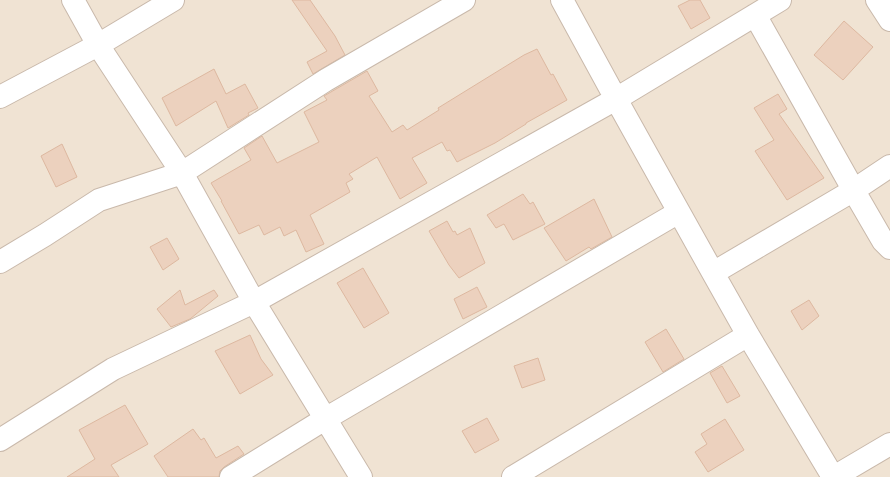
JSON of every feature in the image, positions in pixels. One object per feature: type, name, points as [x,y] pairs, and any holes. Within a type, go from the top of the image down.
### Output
[{"type":"street","points":[[73,0],[98,45],[182,173],[254,302],[361,477]]},
{"type":"street","points":[[0,97],[98,45],[173,0]]},
{"type":"street","points":[[0,262],[99,200],[182,173],[326,80],[464,0]]},
{"type":"street","points":[[562,0],[713,274],[834,477],[890,444]]},
{"type":"street","points":[[0,440],[113,369],[254,302],[616,99],[780,0]]},
{"type":"street","points":[[877,0],[890,20]]},
{"type":"street","points":[[755,16],[883,240],[890,248]]},
{"type":"street","points":[[713,274],[854,190],[890,166]]},
{"type":"street","points":[[231,477],[325,419],[679,212]]},
{"type":"street","points":[[513,477],[748,335]]},
{"type":"shaded area","points":[[0,0],[890,0],[890,477],[0,477]]},
{"type":"building","points":[[292,0],[310,0],[335,36],[345,55],[313,74],[307,62],[327,51]]},
{"type":"building","points":[[690,0],[700,0],[710,18],[691,29],[678,6]]},
{"type":"building","points":[[844,21],[873,47],[843,80],[814,55]]},
{"type":"building","points":[[537,49],[567,100],[526,123],[495,143],[457,162],[450,150],[447,151],[442,142],[412,158],[427,183],[400,199],[377,157],[349,174],[353,179],[346,183],[350,192],[310,215],[324,244],[306,252],[296,230],[284,236],[280,227],[264,235],[259,225],[239,234],[211,183],[251,160],[244,148],[262,136],[277,163],[319,142],[304,112],[327,100],[324,96],[367,71],[378,91],[369,96],[392,132],[403,125],[407,130],[439,110],[438,108],[524,55]]},
{"type":"building","points":[[214,69],[226,94],[245,84],[258,108],[248,113],[249,115],[228,128],[216,101],[176,126],[162,98]]},
{"type":"building","points":[[778,94],[787,109],[779,114],[824,178],[787,200],[755,151],[774,140],[754,108]]},
{"type":"building","points":[[62,144],[77,177],[56,187],[41,156]]},
{"type":"building","points":[[523,194],[530,204],[533,202],[545,224],[513,240],[504,224],[496,228],[487,215]]},
{"type":"building","points":[[594,199],[612,237],[591,249],[589,247],[566,261],[544,228]]},
{"type":"building","points":[[447,221],[453,232],[455,231],[457,235],[470,228],[485,263],[459,278],[449,265],[429,231]]},
{"type":"building","points":[[167,238],[179,259],[163,270],[150,247]]},
{"type":"building","points":[[363,268],[389,313],[364,328],[337,283]]},
{"type":"building","points":[[477,287],[487,307],[463,319],[454,299]]},
{"type":"building","points":[[180,290],[185,305],[214,290],[218,296],[190,319],[171,327],[157,309]]},
{"type":"building","points":[[809,300],[819,316],[802,330],[791,311]]},
{"type":"building","points":[[666,329],[684,359],[663,372],[645,342]]},
{"type":"building","points":[[250,335],[261,359],[273,375],[240,394],[215,351]]},
{"type":"building","points":[[538,358],[545,380],[522,388],[514,366]]},
{"type":"building","points":[[722,366],[740,396],[727,403],[710,373]]},
{"type":"building","points":[[125,405],[148,444],[111,465],[119,477],[67,477],[95,459],[79,430]]},
{"type":"building","points":[[487,418],[499,440],[475,453],[462,431]]},
{"type":"building","points":[[725,419],[744,450],[708,472],[695,452],[707,444],[701,434]]},
{"type":"building","points":[[193,429],[201,440],[204,438],[216,458],[238,446],[244,454],[224,467],[220,471],[219,477],[168,477],[154,456]]}]
